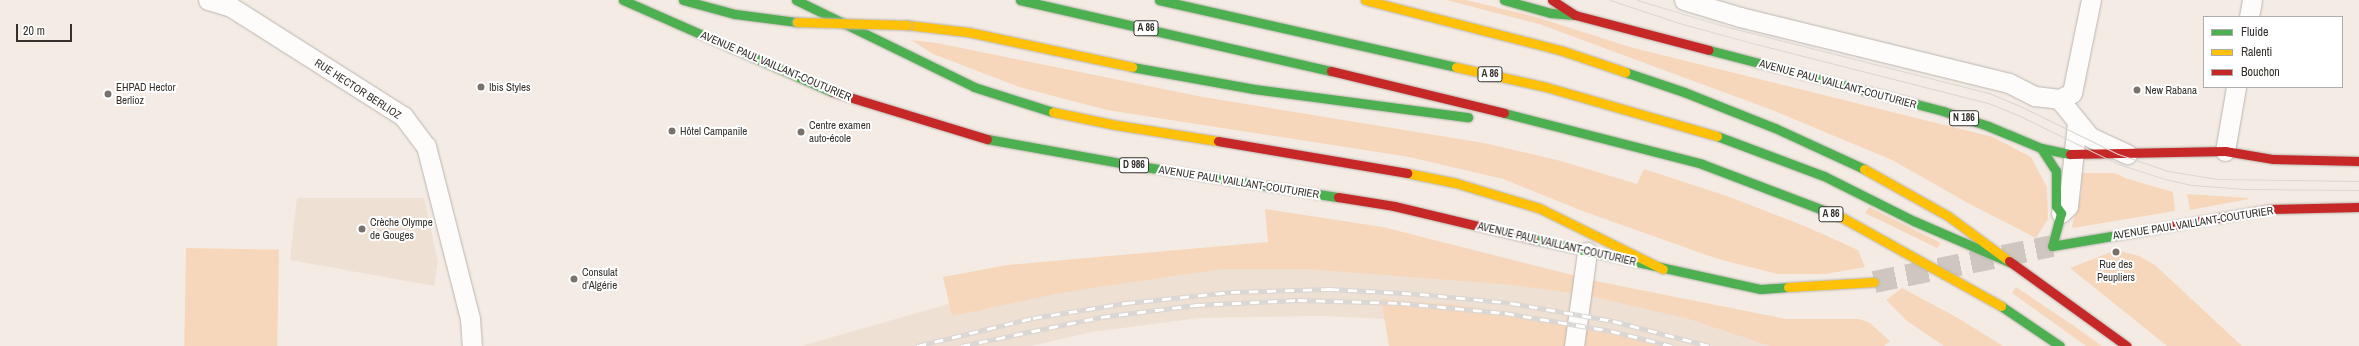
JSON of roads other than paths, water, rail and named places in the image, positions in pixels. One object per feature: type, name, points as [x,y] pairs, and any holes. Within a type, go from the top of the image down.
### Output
[{"type":"main road","name":"AVENUE PAUL VAILLANT-COUTURIER","points":[[623,0],[841,96],[981,138],[1120,163],[1394,206],[1587,252],[1761,289],[1874,282]]},
{"type":"main road","points":[[683,0],[735,14],[798,22],[907,25],[968,32],[1088,60],[1254,89],[1579,131]]},
{"type":"main road","points":[[796,0],[912,60],[974,87],[1041,110],[1116,125],[1371,165],[1456,184],[1539,208],[1663,269]]},
{"type":"main road","name":"A 86","points":[[1020,0],[1280,59],[1579,131],[1702,164],[1843,218],[1995,302],[2060,346]]},
{"type":"main road","name":"A 86","points":[[1159,0],[1546,87],[1699,129],[1824,176],[1914,221],[2014,264],[2126,346]]},
{"type":"main road","points":[[1365,0],[1560,50],[1684,92],[1775,128],[1858,166],[1948,216],[2014,264]]},
{"type":"main road","points":[[1504,0],[1551,13],[1575,15]]},
{"type":"main road","name":"AVENUE PAUL VAILLANT-COUTURIER","points":[[1552,0],[1575,15],[1943,112],[1988,126],[2041,148],[2074,155],[2225,151],[2273,159],[2359,161]]},
{"type":"main road","points":[[2041,148],[2056,171],[2056,206],[2061,213]]},
{"type":"main road","name":"AVENUE PAUL VAILLANT-COUTURIER","points":[[2061,213],[2052,246],[2270,209],[2359,207]]},
{"type":"street","name":"RUE HECTOR BERLIOZ","points":[[208,0],[231,7],[403,116],[426,146],[470,319],[472,346]]},
{"type":"street","points":[[1695,2],[1740,17],[2009,82],[2036,96],[2059,99],[2072,93],[2091,0]]},
{"type":"street","points":[[2249,16],[2252,0]]},
{"type":"street","points":[[2225,151],[2236,88]]},
{"type":"street","name":"AVENUE PAUL VAILLANT-COUTURIER","points":[[2059,99],[2077,123],[2090,137],[2127,154]]},
{"type":"street","points":[[2061,213],[2068,206],[2077,123]]},
{"type":"street","points":[[1574,346],[1587,252]]},
{"type":"tunnel","points":[[1874,282],[2052,246]]},
{"type":"tram line","points":[[1610,0],[1679,23],[1756,44],[1988,103],[2018,115],[2118,164],[2165,179],[2192,185],[2245,189],[2359,190]]},
{"type":"tram line","points":[[1637,0],[1720,25],[1989,93],[2020,106],[2118,154],[2168,171],[2217,179],[2359,181]]},
{"type":"railway","points":[[917,346],[1033,318],[1126,303],[1231,292],[1330,289],[1420,294],[1511,303],[1613,321],[1710,346]]},
{"type":"railway","points":[[961,346],[1101,317],[1196,305],[1298,300],[1401,303],[1505,313],[1611,331],[1672,346]]},
{"type":"place","name":"Ibis Styles","points":[[481,87]]},
{"type":"place","name":"New Rabana","points":[[2137,90]]},
{"type":"place","name":"EHPAD Hector Berlioz","points":[[108,94]]},
{"type":"place","name":"Hôtel Campanile","points":[[672,131]]},
{"type":"place","name":"Centre examen auto-école","points":[[801,132]]},
{"type":"place","name":"Crèche Olympe de Gouges","points":[[362,229]]},
{"type":"place","name":"Rue des Peupliers","points":[[2116,252]]},
{"type":"place","name":"Consulat d'Algérie","points":[[574,279]]}]
